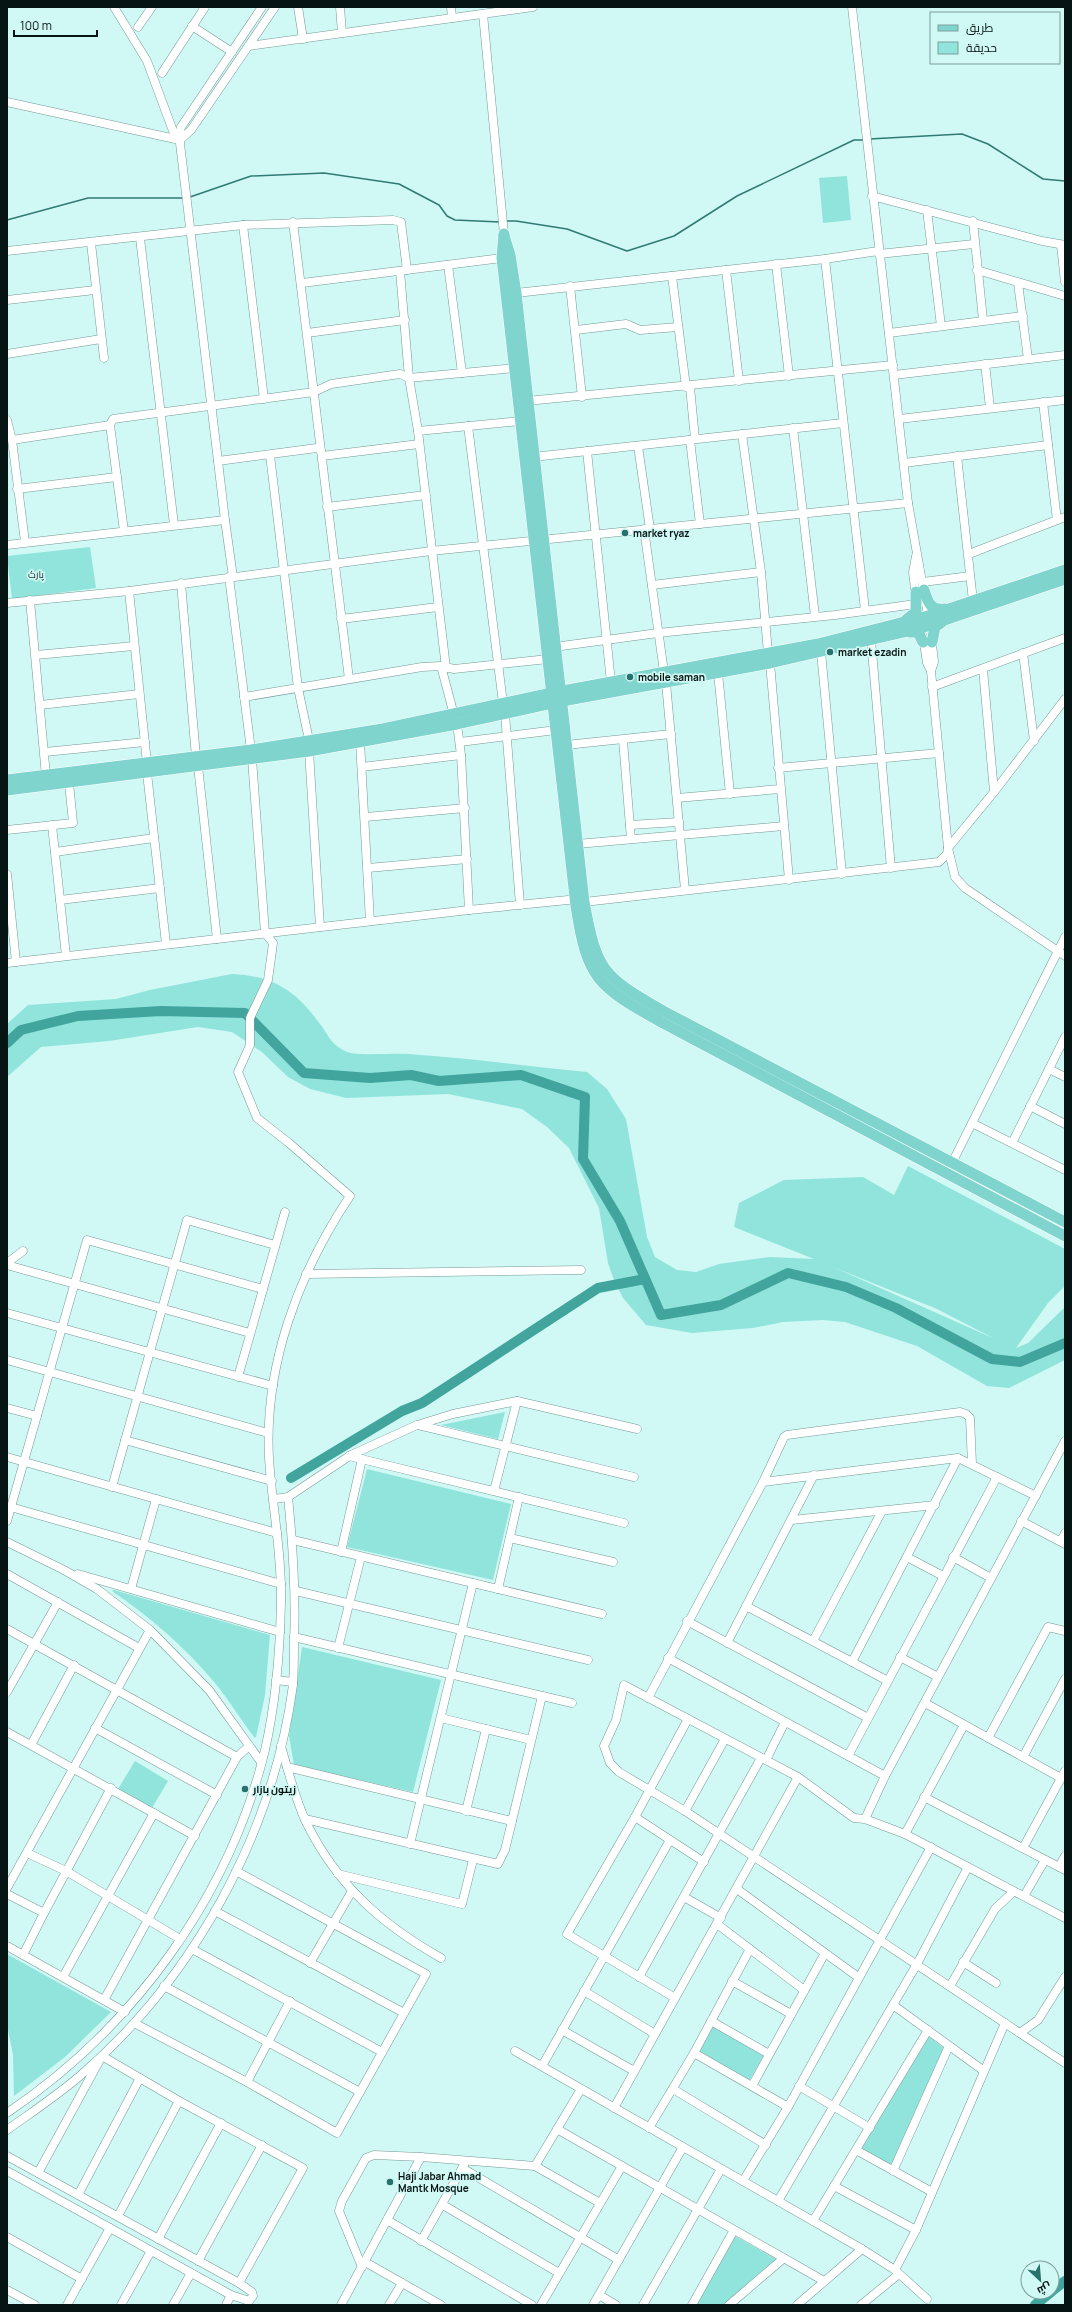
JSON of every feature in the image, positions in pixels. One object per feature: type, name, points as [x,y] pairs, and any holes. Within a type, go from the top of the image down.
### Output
[{"type":"main road","points":[[504,237],[502,258],[515,368],[533,457],[548,659],[566,745],[577,844],[580,901]]},
{"type":"main road","points":[[504,237],[516,293],[523,402],[521,421],[554,648],[557,697],[556,730],[580,901],[596,955],[601,964],[622,987],[1065,1236]]},
{"type":"main road","points":[[309,745],[360,742],[557,697],[769,658],[821,652],[903,633],[917,631],[927,642],[936,626],[954,612],[973,601],[1065,570]]},
{"type":"main road","points":[[903,633],[925,622],[954,612],[1065,579]]},
{"type":"main road","points":[[557,697],[611,682],[718,673],[818,644],[892,625],[914,616],[921,588]]},
{"type":"main road","points":[[921,588],[933,608],[954,612]]},
{"type":"main road","points":[[892,625],[925,622]]},
{"type":"main road","points":[[7,790],[68,783],[147,768],[309,745],[456,719]]},
{"type":"main road","points":[[7,780],[147,768]]},
{"type":"main road","points":[[845,1113],[952,1163],[1065,1222]]},
{"type":"street","points":[[7,2113],[58,2076],[125,2012],[138,1996],[180,1938],[200,1907],[228,1855],[248,1805],[261,1762],[274,1702],[280,1632],[281,1584],[268,1433],[273,1386],[290,1314],[306,1274],[326,1234],[350,1196],[289,1143],[257,1118],[238,1072],[250,1045],[250,1018],[268,980],[273,943],[265,933],[252,754],[244,697],[213,407],[188,203],[178,140],[147,61],[114,7]]},
{"type":"street","points":[[138,27],[152,7]]},
{"type":"street","points":[[162,73],[205,7]]},
{"type":"street","points":[[178,140],[181,127],[262,7]]},
{"type":"street","points":[[178,140],[191,130],[275,7]]},
{"type":"street","points":[[298,7],[303,38]]},
{"type":"street","points":[[340,7],[342,33]]},
{"type":"street","points":[[451,7],[452,18]]},
{"type":"street","points":[[249,46],[533,7]]},
{"type":"street","points":[[852,7],[872,196],[908,503],[925,622],[927,663],[931,671],[948,848],[955,877],[965,888],[1061,954]]},
{"type":"street","points":[[483,14],[504,237]]},
{"type":"street","points":[[192,26],[232,52]]},
{"type":"street","points":[[7,102],[178,140]]},
{"type":"street","points":[[872,196],[1063,245],[1065,282]]},
{"type":"street","points":[[927,210],[941,326]]},
{"type":"street","points":[[7,251],[140,238],[243,225],[293,222],[398,220],[401,222],[409,378],[426,495],[443,667],[460,742],[470,910]]},
{"type":"street","points":[[973,221],[982,320]]},
{"type":"street","points":[[293,222],[302,283],[327,507],[349,678]]},
{"type":"street","points":[[243,225],[264,399]]},
{"type":"street","points":[[140,238],[174,525]]},
{"type":"street","points":[[91,243],[95,290],[104,358]]},
{"type":"street","points":[[516,293],[570,286],[974,244]]},
{"type":"street","points":[[302,283],[502,258]]},
{"type":"street","points":[[825,259],[865,610]]},
{"type":"street","points":[[776,264],[789,376]]},
{"type":"street","points":[[448,265],[462,373]]},
{"type":"street","points":[[726,270],[739,381]]},
{"type":"street","points":[[977,270],[1065,296]]},
{"type":"street","points":[[672,276],[688,387],[700,524]]},
{"type":"street","points":[[1018,283],[1028,359]]},
{"type":"street","points":[[570,286],[576,330],[582,397]]},
{"type":"street","points":[[7,300],[95,290]]},
{"type":"street","points":[[889,333],[1023,316]]},
{"type":"street","points":[[307,333],[405,320]]},
{"type":"street","points":[[576,330],[626,324],[640,330],[678,326]]},
{"type":"street","points":[[7,354],[101,339]]},
{"type":"street","points":[[894,375],[1065,355]]},
{"type":"street","points":[[985,364],[990,408]]},
{"type":"street","points":[[523,402],[688,387],[893,365]]},
{"type":"street","points":[[124,531],[110,425],[113,419],[161,411],[213,407],[314,392],[330,384],[400,374],[409,378],[515,368]]},
{"type":"street","points":[[899,419],[1065,400]]},
{"type":"street","points":[[1043,402],[1057,520]]},
{"type":"street","points":[[7,420],[8,431],[12,440],[17,489],[25,542]]},
{"type":"street","points":[[418,432],[521,421]]},
{"type":"street","points":[[533,457],[844,423]]},
{"type":"street","points":[[12,440],[110,425]]},
{"type":"street","points":[[468,426],[497,666],[504,709],[520,905]]},
{"type":"street","points":[[793,428],[815,616]]},
{"type":"street","points":[[742,434],[761,572],[789,880]]},
{"type":"street","points":[[321,454],[419,444]]},
{"type":"street","points":[[904,463],[1048,445]]},
{"type":"street","points":[[638,446],[652,585],[665,677],[685,890]]},
{"type":"street","points":[[218,461],[317,448],[321,454]]},
{"type":"street","points":[[587,451],[608,641],[611,682]]},
{"type":"street","points":[[270,455],[298,688],[309,745],[320,927]]},
{"type":"street","points":[[957,456],[973,601]]},
{"type":"street","points":[[17,489],[117,477]]},
{"type":"street","points":[[327,507],[426,495]]},
{"type":"street","points":[[7,603],[129,590],[431,551],[596,536],[647,529],[804,515],[854,507],[908,503]]},
{"type":"street","points":[[969,554],[1065,517]]},
{"type":"street","points":[[7,545],[225,520]]},
{"type":"street","points":[[916,556],[913,572],[921,588]]},
{"type":"street","points":[[652,585],[761,572]]},
{"type":"street","points":[[921,588],[970,576]]},
{"type":"street","points":[[181,583],[197,761],[217,938]]},
{"type":"street","points":[[129,590],[166,944]]},
{"type":"street","points":[[30,600],[46,776]]},
{"type":"street","points":[[554,648],[658,633],[766,623],[916,604]]},
{"type":"street","points":[[341,619],[438,607]]},
{"type":"street","points":[[932,687],[1065,638]]},
{"type":"street","points":[[871,640],[891,868]]},
{"type":"street","points":[[36,655],[134,646]]},
{"type":"street","points":[[821,652],[842,874]]},
{"type":"street","points":[[1023,653],[1034,741]]},
{"type":"street","points":[[244,697],[349,678],[443,667],[497,666],[548,659]]},
{"type":"street","points":[[982,668],[994,792]]},
{"type":"street","points":[[718,673],[730,794]]},
{"type":"street","points":[[40,704],[140,694]]},
{"type":"street","points":[[7,963],[470,910],[580,901],[789,880],[939,862],[947,854],[948,848],[994,792],[1065,699]]},
{"type":"street","points":[[460,742],[506,735],[556,730]]},
{"type":"street","points":[[566,745],[671,734]]},
{"type":"street","points":[[623,740],[631,839]]},
{"type":"street","points":[[45,752],[145,742]]},
{"type":"street","points":[[360,742],[366,817],[370,921]]},
{"type":"street","points":[[778,768],[939,753]]},
{"type":"street","points":[[362,767],[461,755]]},
{"type":"street","points":[[7,830],[73,823],[68,783]]},
{"type":"street","points":[[677,798],[780,788]]},
{"type":"street","points":[[366,817],[465,808]]},
{"type":"street","points":[[630,825],[679,822]]},
{"type":"street","points":[[52,825],[66,956]]},
{"type":"street","points":[[577,844],[784,826]]},
{"type":"street","points":[[55,852],[154,838]]},
{"type":"street","points":[[368,868],[467,859]]},
{"type":"street","points":[[7,874],[16,962]]},
{"type":"street","points":[[60,900],[160,888]]},
{"type":"street","points":[[952,1163],[1061,954],[1065,937]]},
{"type":"street","points":[[1012,1144],[1065,1037]]},
{"type":"street","points":[[1049,1069],[1065,1076]]},
{"type":"street","points":[[1030,1106],[1065,1124]]},
{"type":"street","points":[[972,1123],[1065,1170]]},
{"type":"street","points":[[238,1377],[285,1212]]},
{"type":"street","points":[[112,1487],[188,1220],[275,1245]]},
{"type":"street","points":[[7,1521],[9,1507],[24,1462],[87,1240],[263,1289]]},
{"type":"street","points":[[7,1264],[23,1251]]},
{"type":"street","points":[[7,1264],[250,1333]]},
{"type":"street","points":[[306,1274],[581,1270]]},
{"type":"street","points":[[7,1313],[273,1386]]},
{"type":"street","points":[[7,1360],[268,1433]]},
{"type":"street","points":[[494,1491],[516,1401]]},
{"type":"street","points":[[274,1499],[288,1497],[350,1456],[417,1425],[454,1414],[516,1401],[636,1429]]},
{"type":"street","points":[[7,1408],[37,1416]]},
{"type":"street","points":[[648,1698],[687,1621],[763,1482],[782,1439],[787,1435],[960,1412],[966,1414],[970,1418],[972,1464]]},
{"type":"street","points":[[417,1425],[634,1477]]},
{"type":"street","points":[[125,1440],[272,1481]]},
{"type":"street","points":[[864,1818],[885,1776],[1065,1441]]},
{"type":"street","points":[[350,1456],[624,1523]]},
{"type":"street","points":[[7,1457],[277,1533]]},
{"type":"street","points":[[763,1482],[958,1458],[1036,1496]]},
{"type":"street","points":[[852,1662],[935,1505],[958,1458]]},
{"type":"street","points":[[341,1552],[362,1459]]},
{"type":"street","points":[[726,1643],[792,1520],[814,1475]]},
{"type":"street","points":[[848,1756],[997,1477]]},
{"type":"street","points":[[7,2130],[64,2089],[102,2056],[150,2005],[192,1949],[215,1911],[236,1871],[260,1812],[280,1745],[293,1682],[296,1591],[293,1540],[288,1497]]},
{"type":"street","points":[[498,1589],[519,1497]]},
{"type":"street","points":[[131,1589],[156,1499]]},
{"type":"street","points":[[792,1520],[935,1505]]},
{"type":"street","points":[[9,1507],[281,1584]]},
{"type":"street","points":[[813,1641],[882,1510]]},
{"type":"street","points":[[1021,1522],[1063,1543],[1065,1533]]},
{"type":"street","points":[[510,1538],[613,1562]]},
{"type":"street","points":[[293,1540],[602,1614]]},
{"type":"street","points":[[7,1542],[64,1570],[96,1589],[150,1630],[209,1690],[261,1762]]},
{"type":"street","points":[[338,1648],[361,1557]]},
{"type":"street","points":[[907,1557],[944,1576]]},
{"type":"street","points":[[953,1558],[991,1578]]},
{"type":"street","points":[[64,1570],[280,1632]]},
{"type":"street","points":[[7,1574],[139,1648]]},
{"type":"street","points":[[410,1844],[473,1583]]},
{"type":"street","points":[[296,1591],[588,1660]]},
{"type":"street","points":[[7,1692],[33,1643],[58,1602]]},
{"type":"street","points":[[746,1606],[888,1681]]},
{"type":"street","points":[[687,1621],[868,1718]]},
{"type":"street","points":[[988,1738],[1048,1627],[1065,1631]]},
{"type":"street","points":[[7,1629],[237,1756]]},
{"type":"street","points":[[7,1888],[116,1688],[150,1630]]},
{"type":"street","points":[[294,1637],[451,1673],[572,1703]]},
{"type":"street","points":[[900,1657],[938,1677]]},
{"type":"street","points":[[668,1658],[885,1776]]},
{"type":"street","points":[[31,1745],[74,1666]]},
{"type":"street","points":[[1023,1757],[1065,1679]]},
{"type":"street","points":[[276,1680],[293,1682]]},
{"type":"street","points":[[1065,1918],[905,1834],[864,1818],[854,1818],[798,1777],[624,1685],[616,1720],[604,1746],[610,1763],[619,1772],[685,1811],[1065,2063]]},
{"type":"street","points":[[305,1819],[495,1865],[500,1863],[505,1850],[542,1696]]},
{"type":"street","points":[[925,1703],[1061,1778]]},
{"type":"street","points":[[441,1718],[531,1740]]},
{"type":"street","points":[[676,1998],[567,1934],[635,1818],[688,1719]]},
{"type":"street","points":[[639,1976],[785,1722]]},
{"type":"street","points":[[905,1834],[964,1725]]},
{"type":"street","points":[[95,1728],[217,1795]]},
{"type":"street","points":[[466,1810],[486,1729]]},
{"type":"street","points":[[7,1732],[111,1788],[194,1836]]},
{"type":"street","points":[[685,1811],[725,1739]]},
{"type":"street","points":[[280,1745],[305,1819],[338,1874],[352,1891],[397,1932],[441,1958]]},
{"type":"street","points":[[104,2000],[237,1756],[249,1746]]},
{"type":"street","points":[[287,1767],[512,1821]]},
{"type":"street","points":[[1023,1848],[1065,1770]]},
{"type":"street","points":[[614,2108],[755,1857],[798,1777]]},
{"type":"street","points":[[23,1955],[111,1788]]},
{"type":"street","points":[[924,1797],[1062,1869],[1065,1856]]},
{"type":"street","points":[[63,1977],[154,1813]]},
{"type":"street","points":[[635,1818],[704,1862]]},
{"type":"street","points":[[542,2066],[670,1840]]},
{"type":"street","points":[[743,2181],[788,2107],[930,1847]]},
{"type":"street","points":[[26,1853],[66,1871],[180,1938]]},
{"type":"street","points":[[338,1874],[462,1904],[473,1860]]},
{"type":"street","points":[[1024,1896],[1044,1860]]},
{"type":"street","points":[[778,2201],[917,1964],[968,1867]]},
{"type":"street","points":[[134,2023],[247,2082],[337,2133],[426,1974],[236,1871]]},
{"type":"street","points":[[737,1889],[858,1977]]},
{"type":"street","points":[[310,1963],[352,1891]]},
{"type":"street","points":[[950,1986],[996,1909],[1013,1892]]},
{"type":"street","points":[[7,1894],[44,1913]]},
{"type":"street","points":[[684,1897],[719,1921],[750,1949],[804,1990]]},
{"type":"street","points":[[215,1911],[404,2013]]},
{"type":"street","points":[[7,1946],[125,2012]]},
{"type":"street","points":[[192,1949],[382,2052]]},
{"type":"street","points":[[649,2128],[694,2053],[750,1949]]},
{"type":"street","points":[[752,2086],[825,1954]]},
{"type":"street","points":[[963,1962],[996,1983]]},
{"type":"street","points":[[1020,2033],[1038,2020],[1065,1977]]},
{"type":"street","points":[[732,1981],[791,2014]]},
{"type":"street","points":[[164,1986],[360,2092]]},
{"type":"street","points":[[584,1992],[655,2034]]},
{"type":"street","points":[[138,1996],[150,2005]]},
{"type":"street","points":[[247,2082],[290,2001]]},
{"type":"street","points":[[893,2005],[984,2071]]},
{"type":"street","points":[[711,2021],[769,2054]]},
{"type":"street","points":[[862,2305],[897,2272],[1005,2023]]},
{"type":"street","points":[[562,2030],[634,2071]]},
{"type":"street","points":[[813,2221],[928,2030]]},
{"type":"street","points":[[893,2171],[949,2046]]},
{"type":"street","points":[[515,2051],[862,2249],[897,2272],[927,2299]]},
{"type":"street","points":[[694,2053],[788,2107]]},
{"type":"street","points":[[102,2056],[180,2101],[303,2168],[239,2283]]},
{"type":"street","points":[[38,2174],[102,2056]]},
{"type":"street","points":[[78,2195],[140,2078]]},
{"type":"street","points":[[799,2086],[870,2128]]},
{"type":"street","points":[[535,2166],[581,2089]]},
{"type":"street","points":[[673,2089],[766,2145]]},
{"type":"street","points":[[118,2216],[180,2101]]},
{"type":"street","points":[[158,2239],[221,2123]]},
{"type":"street","points":[[558,2129],[824,2282]]},
{"type":"street","points":[[198,2261],[262,2145]]},
{"type":"street","points":[[593,2305],[683,2147]]},
{"type":"street","points":[[856,2150],[932,2192]]},
{"type":"street","points":[[440,2305],[402,2283],[364,2264],[339,2211],[342,2201],[366,2158],[374,2155],[421,2157],[535,2166],[600,2203]]},
{"type":"street","points":[[7,2156],[239,2283],[252,2292],[252,2296],[249,2301],[246,2302],[231,2295],[7,2171]]},
{"type":"street","points":[[341,2305],[421,2157]]},
{"type":"street","points":[[421,2241],[467,2160]]},
{"type":"street","points":[[541,2305],[622,2166]]},
{"type":"street","points":[[462,2168],[619,2260]]},
{"type":"street","points":[[643,2305],[721,2169]]},
{"type":"street","points":[[834,2186],[916,2230]]},
{"type":"street","points":[[443,2204],[559,2273]]},
{"type":"street","points":[[387,2220],[532,2305]]},
{"type":"street","points":[[67,2305],[110,2228]]},
{"type":"street","points":[[692,2305],[734,2230]]},
{"type":"street","points":[[7,2237],[82,2279]]},
{"type":"street","points":[[797,2305],[862,2249]]},
{"type":"street","points":[[121,2305],[151,2251]]},
{"type":"street","points":[[729,2305],[784,2258]]},
{"type":"street","points":[[173,2305],[191,2273]]},
{"type":"street","points":[[389,2305],[402,2283]]},
{"type":"street","points":[[7,2290],[35,2305]]},
{"type":"street","points":[[226,2305],[231,2295]]},
{"type":"street","points":[[599,2295],[616,2305]]},
{"type":"green space","points":[[847,176],[851,220],[823,223],[819,178]]},
{"type":"green space","name":"پارک","points":[[90,547],[96,588],[12,599],[7,556]]},
{"type":"green space","points":[[232,974],[247,975],[272,982],[293,994],[311,1012],[331,1040],[347,1052],[359,1054],[402,1054],[430,1056],[587,1072],[607,1089],[626,1119],[647,1237],[655,1257],[677,1270],[696,1272],[719,1264],[770,1257],[814,1259],[734,1227],[739,1203],[784,1180],[863,1177],[894,1195],[908,1166],[1065,1249],[1065,1286],[1048,1303],[1016,1348],[1028,1343],[1065,1307],[1065,1360],[1009,1388],[987,1386],[917,1346],[845,1322],[823,1320],[783,1322],[753,1328],[692,1333],[646,1325],[623,1298],[614,1280],[608,1263],[599,1208],[569,1148],[547,1127],[522,1109],[448,1094],[346,1098],[310,1089],[288,1077],[262,1052],[232,1032],[198,1027],[109,1041],[41,1047],[7,1077],[7,1024],[28,1005],[116,999],[150,990]],"holes":[[[833,1267],[937,1309],[995,1339]]]},
{"type":"green space","points":[[505,1412],[498,1439],[441,1425]]},
{"type":"green space","points":[[367,1469],[511,1504],[493,1580],[347,1547]]},
{"type":"green space","points":[[114,1590],[270,1635],[265,1695],[255,1738],[220,1690],[192,1657],[140,1611],[112,1591]]},
{"type":"green space","points":[[302,1647],[441,1680],[413,1792],[294,1765],[289,1736]]},
{"type":"green space","points":[[135,1761],[168,1781],[152,1808],[118,1789]]},
{"type":"green space","points":[[7,1954],[111,2012],[65,2057],[14,2096],[13,2055],[7,2025]]},
{"type":"green space","points":[[712,2026],[764,2055],[749,2081],[697,2053]]},
{"type":"green space","points":[[928,2036],[945,2049],[892,2165],[861,2149]]},
{"type":"green space","points":[[735,2236],[777,2260],[726,2305],[695,2305]]},
{"type":"waterway","points":[[869,139],[962,134],[988,144],[1043,179],[1065,181]]},
{"type":"waterway","points":[[506,221],[516,221],[567,229],[627,251],[674,236],[737,196],[854,140],[863,140]]},
{"type":"waterway","points":[[190,197],[251,176],[324,173],[399,184],[439,205],[447,216],[455,220],[500,222]]},
{"type":"waterway","points":[[7,220],[88,198],[184,198]]},
{"type":"waterway","points":[[7,1043],[21,1030],[78,1016],[161,1011],[245,1013],[304,1073],[370,1078],[411,1075],[439,1081],[521,1075],[585,1097],[583,1159],[620,1221],[661,1315],[721,1305],[788,1273],[846,1287],[896,1308],[992,1359],[1020,1362],[1065,1343]]},
{"type":"waterway","points":[[291,1478],[402,1411],[422,1403],[598,1288],[645,1279]]},
{"type":"waterway","points":[[1060,2285],[1065,2281]]},
{"type":"waterway","points":[[1035,2305],[1041,2300]]},
{"type":"place","name":"market ryaz","points":[[625,533]]},
{"type":"place","name":"market ezadin","points":[[830,652]]},
{"type":"place","name":"mobile saman","points":[[630,677]]},
{"type":"place","name":"زيتون بازار","points":[[245,1789]]},
{"type":"place","name":"Haji Jabar Ahmad Mantk Mosque","points":[[390,2182]]}]
